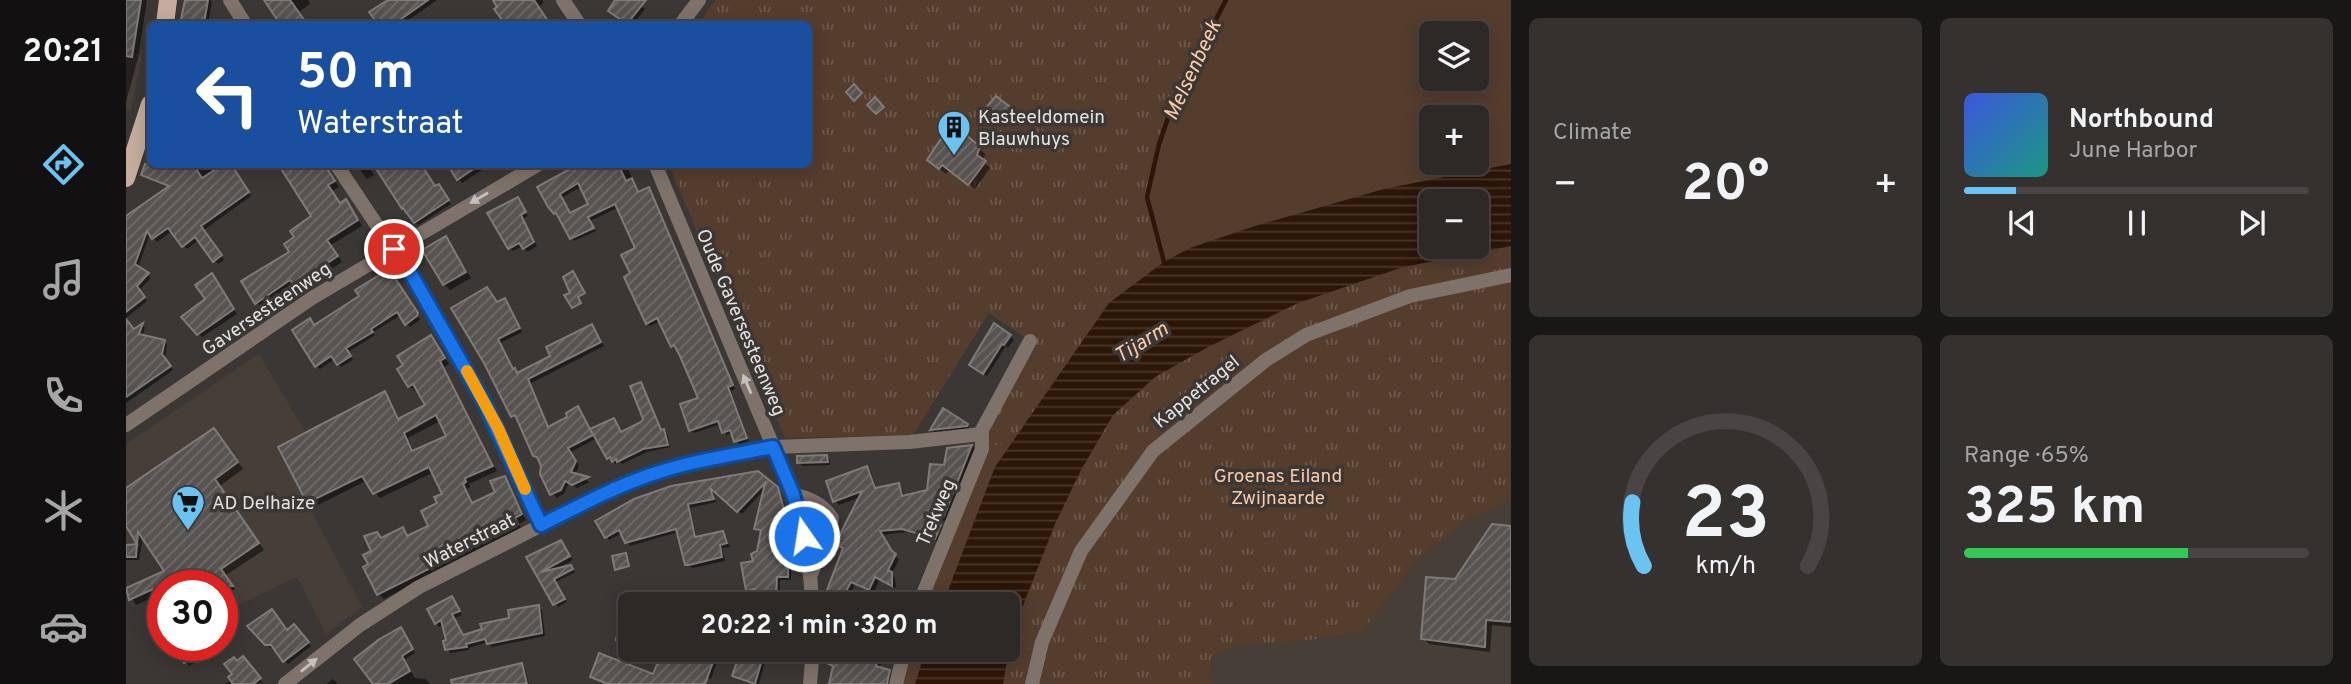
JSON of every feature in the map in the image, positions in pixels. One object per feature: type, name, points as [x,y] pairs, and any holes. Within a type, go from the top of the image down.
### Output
[{"type":"main road","points":[[165,21],[168,0]]},
{"type":"main road","points":[[126,178],[147,113]]},
{"type":"street","points":[[230,0],[244,21]]},
{"type":"street","points":[[563,0],[577,21]]},
{"type":"street","points":[[683,21],[699,0]]},
{"type":"street","points":[[339,168],[402,258],[472,379],[498,428],[541,525]]},
{"type":"street","name":"Gaversesteenweg","points":[[126,425],[312,298],[532,168]]},
{"type":"street","name":"Oude Gaversesteenweg","points":[[657,168],[793,494],[801,520],[811,592]]},
{"type":"street","name":"Kappetragel","points":[[1032,684],[1042,642],[1081,551],[1153,451],[1266,360],[1306,335],[1410,296],[1511,275]]},
{"type":"street","name":"Trekweg","points":[[924,592],[982,449],[981,434],[1030,341]]},
{"type":"street","name":"Waterstraat","points":[[285,684],[360,625],[419,587],[617,487],[652,474],[689,463],[773,447],[909,442],[981,434]]},
{"type":"street","name":"Oude Gaversesteenweg","points":[[793,494],[805,497],[826,509],[832,517],[830,530],[810,575]]},
{"type":"street","points":[[810,684],[812,662]]},
{"type":"street","points":[[896,684],[902,662]]},
{"type":"shaded area","points":[[126,50],[142,55],[131,111],[126,109]]},
{"type":"shaded area","points":[[259,354],[305,431],[277,446],[362,607],[326,634],[297,577],[238,605],[238,570],[164,570],[144,540],[137,544],[126,544],[126,444]]},
{"type":"shaded area","points":[[1511,500],[1511,684],[1214,684],[1209,676],[1212,658],[1233,646],[1310,640],[1362,631],[1417,560],[1469,518]]},
{"type":"green space","points":[[715,0],[1226,0],[1175,98],[1159,144],[1147,197],[1164,262],[1109,303],[1010,445],[990,445],[987,438],[1009,387],[1037,345],[989,313],[913,435],[785,438],[670,168],[812,168],[812,21],[701,21]]},
{"type":"green space","points":[[1226,0],[1511,0],[1511,164],[1489,168],[1489,105],[1419,105],[1419,175],[1455,175],[1384,189],[1255,226],[1190,248],[1164,262],[1147,197],[1159,144],[1175,98]]},
{"type":"green space","name":"Groenas Eiland Zwijnaarde","points":[[1511,246],[1511,500],[1469,518],[1417,560],[1362,631],[1310,640],[1233,646],[1212,658],[1209,676],[1214,684],[1003,684],[1007,662],[1020,662],[1020,613],[1055,524],[1081,470],[1113,415],[1155,377],[1208,347],[1298,303],[1403,267],[1444,259],[1489,259],[1489,250]]},
{"type":"green space","points":[[990,445],[1010,445],[995,467],[948,592],[930,592],[940,559]]},
{"type":"green space","points":[[808,505],[820,513],[824,522],[814,545],[805,509]]},
{"type":"green space","points":[[908,662],[922,662],[915,684],[902,684]]},
{"type":"water","name":"Tijarm","points":[[1511,164],[1511,246],[1489,250],[1489,189],[1419,189],[1419,259],[1444,259],[1403,267],[1298,303],[1208,347],[1155,377],[1113,415],[1081,470],[1055,524],[1020,613],[1020,592],[948,592],[995,467],[1109,303],[1164,262],[1190,248],[1255,226],[1384,189],[1455,175],[1489,175],[1489,168]]},
{"type":"water","points":[[922,662],[1007,662],[1003,684],[915,684]]},
{"type":"building","points":[[126,0],[141,0],[132,57],[126,56]]},
{"type":"building","points":[[185,0],[208,0],[204,21],[181,21]]},
{"type":"building","points":[[264,0],[290,0],[305,21],[278,21]]},
{"type":"building","points":[[388,0],[428,0],[398,21],[376,21],[369,12]]},
{"type":"building","points":[[493,0],[534,0],[548,21],[503,21],[494,9],[497,7]]},
{"type":"building","points":[[615,0],[646,0],[629,21],[623,21],[608,11]]},
{"type":"building","points":[[854,84],[862,93],[854,101],[846,92]]},
{"type":"building","points":[[996,96],[1014,110],[1003,124],[985,109]]},
{"type":"building","points":[[875,97],[884,107],[876,114],[867,105]]},
{"type":"building","name":"Kasteeldomein Blauwhuys","points":[[964,133],[980,147],[977,155],[986,161],[968,185],[942,165],[939,169],[927,160],[944,134],[956,144]]},
{"type":"building","points":[[145,164],[147,168],[196,168],[202,178],[218,168],[234,168],[249,192],[201,226],[222,255],[213,262],[195,237],[182,247],[168,228],[152,239],[147,231],[135,264],[149,273],[137,286],[145,297],[126,312],[126,216],[169,186],[141,175]]},
{"type":"building","points":[[281,168],[327,168],[335,181],[328,185],[340,203],[346,199],[358,220],[327,240],[338,256],[294,285],[290,280],[255,304],[241,281],[289,252],[284,244],[294,237],[290,231],[311,216]]},
{"type":"building","points":[[376,168],[424,168],[435,186],[439,184],[449,200],[414,223]]},
{"type":"building","points":[[450,168],[475,168],[457,180]]},
{"type":"building","points":[[572,168],[620,168],[626,181],[632,178],[638,192],[649,187],[733,385],[728,387],[747,438],[734,442],[730,430],[722,433],[718,421],[689,431],[680,404],[698,398],[674,345],[671,347],[657,318],[646,324],[624,277],[630,273],[621,255],[635,248],[615,204],[588,217],[594,228],[570,239],[556,213],[548,207],[537,187]],"holes":[[[578,183],[588,204],[570,213],[560,194]]]},
{"type":"building","points":[[518,197],[526,212],[521,215],[534,242],[523,249],[519,243],[508,249],[487,213]]},
{"type":"building","points":[[446,236],[466,272],[443,285],[422,250]]},
{"type":"building","points":[[389,269],[418,313],[417,316],[405,325],[397,312],[371,329],[373,332],[346,348],[351,356],[337,365],[331,356],[315,367],[292,330],[310,318],[314,325],[359,296],[355,290]]},
{"type":"building","points":[[573,271],[585,293],[578,297],[581,303],[572,308],[564,295],[570,293],[563,277]]},
{"type":"building","points":[[212,273],[234,309],[197,335],[181,317],[205,299],[195,285]]},
{"type":"building","points":[[487,287],[497,302],[505,298],[520,328],[498,339],[517,373],[550,356],[546,347],[592,324],[601,342],[528,379],[548,427],[567,417],[566,413],[578,406],[593,435],[568,448],[576,461],[571,472],[589,477],[572,485],[565,481],[561,490],[550,495],[540,474],[541,466],[537,457],[533,456],[515,415],[511,417],[484,363],[451,308]]},
{"type":"building","points":[[126,319],[134,329],[143,323],[139,334],[165,340],[162,354],[171,366],[126,397]]},
{"type":"building","points":[[994,323],[1011,335],[983,374],[969,365]]},
{"type":"building","points":[[431,335],[445,358],[440,361],[493,466],[465,478],[466,482],[463,484],[472,503],[495,492],[490,481],[505,476],[522,514],[515,518],[518,524],[377,595],[363,567],[368,564],[363,555],[371,551],[364,536],[377,532],[381,538],[403,527],[407,536],[428,526],[421,511],[437,503],[434,497],[442,494],[429,467],[373,494],[362,476],[307,503],[278,447],[385,391],[398,419],[425,405],[413,384],[408,387],[397,369],[403,365],[397,356]],"holes":[[[436,415],[446,436],[412,451],[404,433]]]},
{"type":"building","points":[[641,382],[661,430],[664,429],[668,445],[643,449],[612,462],[610,457],[607,459],[590,429],[614,418],[621,432],[641,422],[643,419],[630,386]]},
{"type":"building","points":[[943,408],[968,424],[967,426],[930,430]]},
{"type":"building","points":[[214,428],[238,462],[215,479],[259,543],[222,570],[163,570],[138,532],[137,544],[126,526],[126,488]]},
{"type":"building","points":[[972,445],[944,516],[938,517],[941,525],[935,539],[902,529],[880,531],[896,554],[888,570],[892,572],[892,586],[875,577],[869,590],[851,582],[846,592],[827,590],[843,548],[835,544],[862,491],[833,502],[826,481],[867,466],[875,488],[899,483],[902,496],[927,490],[930,464],[944,465],[947,448]]},
{"type":"building","points":[[827,455],[828,462],[797,463],[797,456]]},
{"type":"building","points":[[758,471],[778,487],[789,529],[788,577],[777,577],[776,592],[755,592],[755,589],[746,591],[741,563],[753,561],[751,554],[757,551],[761,530],[754,529],[765,483],[737,512],[710,488],[714,499],[688,504],[695,537],[723,531],[727,543],[720,545],[722,557],[685,565],[676,529],[625,543],[619,530],[605,538],[595,521],[634,499],[671,486]]},
{"type":"building","points":[[1492,524],[1511,526],[1511,622],[1486,620],[1485,647],[1421,639],[1426,577],[1455,579]]},
{"type":"building","points":[[561,540],[570,556],[541,572],[571,565],[573,569],[554,579],[565,599],[553,605],[526,557]]},
{"type":"building","points":[[137,544],[136,557],[126,557],[126,545]]},
{"type":"building","points":[[626,553],[629,566],[615,570],[612,556]]},
{"type":"building","points":[[147,579],[147,592],[129,600],[126,588]]},
{"type":"building","points":[[452,596],[460,611],[452,614],[463,635],[482,629],[480,624],[509,618],[508,610],[539,605],[542,633],[487,644],[485,639],[466,644],[467,647],[445,650],[443,641],[446,640],[441,620],[435,624],[427,609]]},
{"type":"building","points":[[272,609],[287,630],[294,624],[309,642],[283,662],[271,645],[265,645],[247,626]]},
{"type":"building","points":[[401,627],[413,649],[402,656],[410,671],[388,684],[373,684],[354,659],[378,640]]},
{"type":"building","points":[[599,653],[653,674],[658,662],[713,662],[705,684],[608,684],[590,677]]},
{"type":"building","points":[[243,656],[261,678],[253,684],[233,684],[228,677],[232,674],[224,664]]},
{"type":"building","points":[[737,662],[761,662],[755,684],[732,676]]},
{"type":"building","points":[[877,662],[876,666],[890,670],[887,684],[829,684],[833,666],[827,663]]},
{"type":"building","points":[[522,663],[527,684],[452,684],[451,680]]},
{"type":"waterway","name":"Melsenbeek","points":[[1164,262],[1147,197],[1159,144],[1175,98],[1226,0]]},
{"type":"slow traffic","points":[[467,371],[498,428],[525,489]]},
{"type":"place","name":"Kasteeldomein Blauwhuys","points":[[954,157]]},
{"type":"place","name":"AD Delhaize","points":[[188,532]]},
{"type":"route","points":[[394,249],[402,258],[472,379],[498,428],[541,525],[617,487],[652,474],[689,463],[773,447],[793,494],[804,536]]}]
